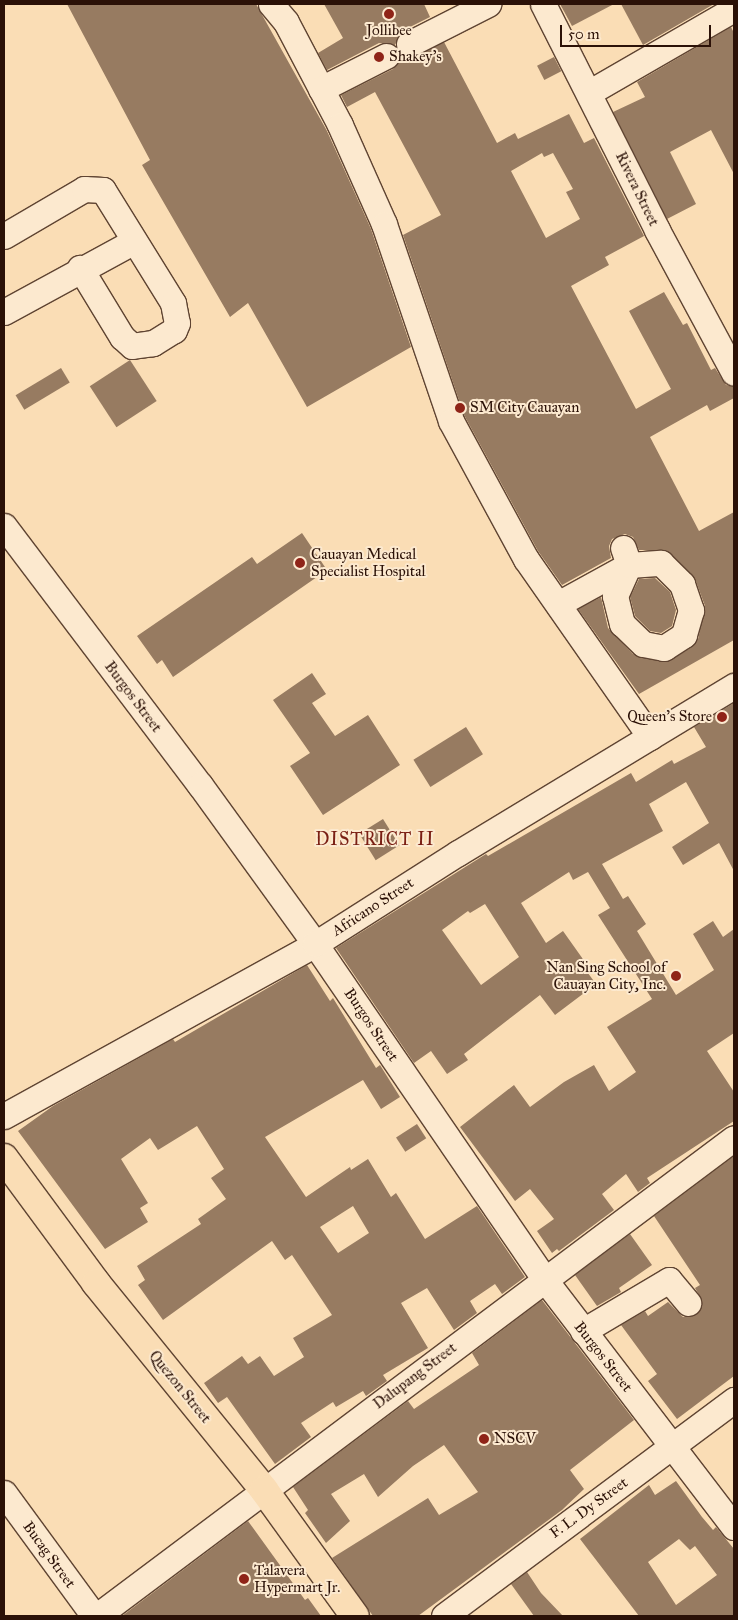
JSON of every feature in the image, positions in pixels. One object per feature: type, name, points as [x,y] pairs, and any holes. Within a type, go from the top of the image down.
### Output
[{"type":"main road","name":"Quezon Street","points":[[4,1158],[96,1284],[264,1490],[355,1616]]},
{"type":"street","points":[[271,4],[286,22],[321,89],[384,224],[451,421],[526,559],[650,737]]},
{"type":"street","points":[[409,44],[488,4]]},
{"type":"street","name":"Rivera Street","points":[[543,4],[590,92],[657,230],[734,373]]},
{"type":"street","points":[[590,92],[734,9]]},
{"type":"street","points":[[321,89],[386,56]]},
{"type":"street","points":[[4,236],[84,189],[91,188],[108,195],[173,303],[176,315],[174,330],[153,343],[132,346],[122,337],[80,268]]},
{"type":"street","points":[[4,312],[80,268],[134,241]]},
{"type":"street","name":"Burgos Street","points":[[4,526],[200,785],[315,944],[545,1280],[583,1331],[675,1446],[734,1527]]},
{"type":"street","points":[[558,604],[626,557]]},
{"type":"street","name":"Africano Street","points":[[4,1116],[315,944],[458,853],[734,686]]},
{"type":"street","name":"Dalupang Street","points":[[96,1616],[734,1138]]},
{"type":"street","points":[[583,1331],[669,1280],[688,1303]]},
{"type":"street","name":"F. L. Dy Street","points":[[444,1616],[675,1446],[734,1400]]},
{"type":"street","name":"Bucag Street","points":[[4,1493],[96,1616]]},
{"type":"building","points":[[67,4],[256,4],[327,131],[371,229],[411,347],[307,407],[248,303],[230,317],[142,165],[150,160]]},
{"type":"building","points":[[324,4],[424,4],[430,17],[402,31],[395,45],[379,43],[327,70],[318,53],[343,38]]},
{"type":"building","points":[[560,4],[614,4],[572,26]]},
{"type":"building","points":[[621,4],[714,4],[643,45]]},
{"type":"building","points":[[731,27],[734,33],[734,174],[711,130],[670,152],[696,204],[667,219],[613,112],[645,97],[637,82]]},
{"type":"building","points":[[444,42],[497,143],[515,133],[518,139],[569,114],[584,143],[594,138],[644,236],[605,257],[609,265],[571,286],[636,409],[671,389],[629,311],[664,292],[683,325],[687,323],[711,370],[715,368],[726,385],[734,387],[734,398],[710,411],[707,405],[650,437],[699,531],[734,512],[734,640],[639,694],[578,609],[601,597],[608,628],[633,654],[661,662],[671,660],[692,647],[698,639],[705,606],[695,579],[666,550],[639,550],[633,537],[625,534],[612,539],[609,546],[611,558],[562,585],[538,551],[464,415],[403,235],[441,215],[375,92],[347,107],[341,95],[393,69],[400,55],[415,57]],"holes":[[[542,153],[544,157],[553,153],[573,189],[566,192],[580,219],[546,238],[511,171]]]},
{"type":"building","points":[[554,57],[561,71],[544,80],[537,66]]},
{"type":"building","points":[[130,360],[157,401],[116,427],[90,386]]},
{"type":"building","points":[[61,368],[70,383],[24,410],[16,395]]},
{"type":"building","points":[[302,533],[327,570],[173,677],[162,660],[157,664],[137,636],[252,557],[257,564]]},
{"type":"building","points":[[655,578],[670,592],[676,610],[672,626],[661,633],[650,631],[635,616],[630,597],[639,579]]},
{"type":"building","points":[[312,673],[326,694],[312,703],[335,736],[368,715],[400,765],[323,815],[290,766],[310,753],[273,700]]},
{"type":"building","points":[[734,703],[734,871],[719,843],[683,865],[672,847],[709,823],[686,782],[649,804],[663,831],[602,864],[623,899],[628,896],[646,924],[637,931],[676,995],[714,970],[693,934],[713,921],[723,937],[734,929],[734,1033],[707,1051],[734,1092],[734,1121],[647,1178],[650,1183],[638,1192],[626,1174],[602,1194],[614,1210],[559,1251],[557,1249],[552,1253],[537,1231],[554,1219],[530,1189],[515,1201],[460,1127],[514,1085],[530,1107],[564,1082],[594,1065],[609,1091],[636,1072],[607,1027],[652,999],[598,915],[610,908],[588,872],[573,880],[569,872],[521,903],[546,943],[563,931],[585,962],[582,965],[596,984],[555,1015],[540,995],[464,1054],[468,1060],[447,1074],[431,1051],[414,1063],[336,948],[486,854],[488,856],[631,773],[636,782],[672,760],[674,764],[706,747],[694,727]],"holes":[[[485,904],[519,957],[481,985],[442,930],[468,911],[470,913]]]},
{"type":"building","points":[[466,727],[483,754],[430,787],[413,760]]},
{"type":"building","points":[[383,819],[399,845],[376,860],[359,834]]},
{"type":"building","points":[[307,965],[330,1001],[333,998],[376,1068],[380,1065],[400,1097],[381,1109],[363,1080],[265,1137],[306,1197],[350,1167],[351,1170],[368,1159],[391,1197],[396,1193],[425,1239],[477,1206],[525,1277],[502,1294],[495,1284],[470,1301],[477,1313],[454,1330],[427,1288],[401,1303],[428,1348],[383,1375],[387,1381],[366,1396],[363,1391],[336,1407],[333,1402],[301,1423],[311,1437],[275,1464],[227,1397],[218,1403],[204,1383],[242,1356],[248,1364],[260,1356],[274,1376],[304,1357],[293,1338],[332,1315],[292,1255],[285,1260],[272,1241],[163,1320],[138,1285],[145,1280],[137,1266],[201,1224],[198,1219],[226,1199],[211,1178],[224,1169],[197,1126],[158,1150],[150,1138],[121,1159],[148,1203],[140,1208],[148,1222],[105,1249],[18,1131],[53,1106],[173,1039],[175,1042]],"holes":[[[353,1206],[369,1233],[338,1253],[320,1227]]]},
{"type":"building","points":[[417,1124],[426,1138],[405,1152],[396,1138]]},
{"type":"building","points":[[734,1156],[734,1376],[677,1419],[648,1381],[657,1374],[621,1325],[645,1311],[648,1316],[668,1302],[683,1317],[691,1317],[701,1308],[702,1300],[695,1288],[700,1285],[654,1216]]},
{"type":"building","points":[[630,1234],[652,1265],[619,1288],[621,1292],[597,1306],[575,1275]]},
{"type":"building","points":[[542,1300],[634,1420],[570,1470],[584,1489],[562,1510],[418,1616],[373,1616],[332,1558],[428,1498],[439,1515],[478,1492],[444,1445],[413,1466],[378,1497],[364,1474],[331,1494],[350,1521],[326,1543],[305,1513],[308,1510],[293,1487],[408,1401],[414,1409],[479,1365],[472,1353]]},
{"type":"building","points":[[676,1481],[713,1530],[716,1527],[734,1549],[734,1616],[639,1616],[580,1539],[649,1485],[655,1495]],"holes":[[[679,1539],[690,1550],[695,1546],[717,1575],[676,1605],[648,1562]]]},
{"type":"building","name":"Talavera Hypermart Jr.","points":[[248,1521],[305,1600],[308,1598],[321,1616],[122,1616]]},
{"type":"building","points":[[527,1572],[541,1593],[563,1616],[534,1616],[511,1584]]},
{"type":"place","name":"Jollibee","points":[[389,14]]},
{"type":"place","name":"Shakey's","points":[[379,57]]},
{"type":"place","name":"SM City Cauayan","points":[[460,408]]},
{"type":"place","name":"Cauayan Medical Specialist Hospital","points":[[300,563]]},
{"type":"place","name":"Queen's Store","points":[[722,717]]},
{"type":"place","name":"Nan Sing School of Cauayan City, Inc.","points":[[676,976]]},
{"type":"place","name":"NSCV","points":[[484,1439]]},
{"type":"place","name":"Talavera Hypermart Jr.","points":[[244,1579]]},
{"type":"district","name":"DISTRICT II","points":[[375,839]]}]
